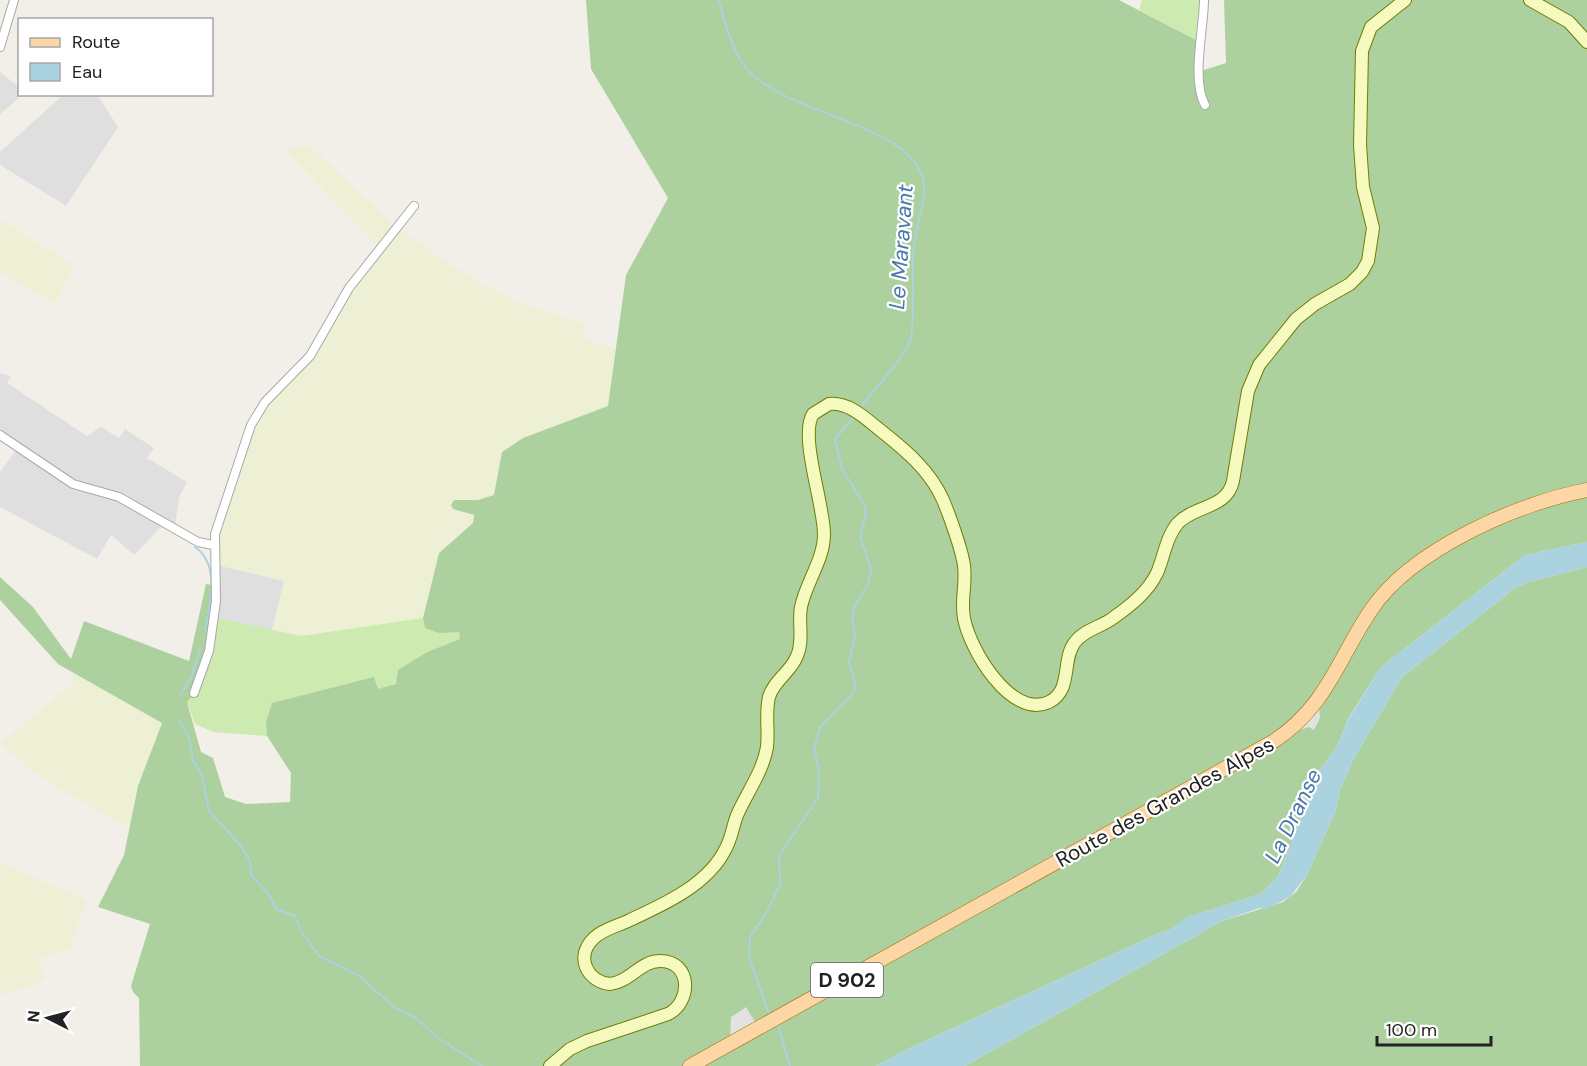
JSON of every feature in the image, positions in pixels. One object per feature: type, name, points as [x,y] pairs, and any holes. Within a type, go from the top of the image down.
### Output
[{"type":"main road","name":"Route des Grandes Alpes","points":[[690,1066],[1274,741],[1293,727],[1318,702],[1372,608],[1405,572],[1435,552],[1517,509],[1587,490]]},
{"type":"street","points":[[0,47],[14,0]]},
{"type":"street","points":[[1204,0],[1200,53],[1201,94],[1205,105]]},
{"type":"street","points":[[550,1066],[578,1045],[668,1014],[678,1008],[684,999],[686,988],[684,978],[678,968],[668,962],[652,962],[621,982],[605,983],[591,976],[585,966],[584,955],[588,945],[599,934],[667,901],[697,882],[710,870],[727,847],[766,748],[769,698],[774,687],[798,654],[801,607],[823,547],[822,515],[807,432],[813,414],[820,407],[829,404],[848,406],[894,441],[924,470],[943,501],[963,558],[964,618],[979,657],[1002,686],[1016,697],[1037,704],[1053,699],[1063,686],[1069,652],[1074,642],[1082,634],[1112,619],[1145,591],[1155,577],[1170,535],[1178,523],[1191,514],[1221,501],[1230,490],[1248,391],[1263,359],[1302,313],[1350,284],[1366,267],[1372,228],[1363,187],[1360,145],[1363,44],[1375,22],[1405,0]]},
{"type":"street","points":[[1530,0],[1569,22],[1587,42]]},
{"type":"street","points":[[194,693],[208,651],[216,602],[218,571],[213,545],[227,495],[254,419],[265,402],[310,356],[349,288],[414,206]]},
{"type":"street","points":[[0,435],[73,484],[119,497],[198,542],[213,545]]},
{"type":"shaded area","points":[[0,72],[18,86],[18,96],[18,99],[0,114]]},
{"type":"shaded area","points":[[62,96],[98,96],[118,127],[66,206],[0,165],[0,152]]},
{"type":"shaded area","points":[[0,373],[11,376],[7,383],[87,436],[101,427],[119,438],[125,429],[154,448],[147,458],[187,482],[179,498],[175,528],[165,523],[134,555],[111,535],[97,559],[0,507],[0,472],[18,447],[0,435]]},
{"type":"shaded area","points":[[217,565],[285,581],[272,630],[214,617]]},
{"type":"shaded area","points":[[1319,708],[1320,718],[1314,730],[1309,727],[1296,731]]},
{"type":"shaded area","points":[[746,1007],[755,1022],[730,1039],[731,1017]]},
{"type":"green space","points":[[586,0],[1119,0],[1196,40],[1198,72],[1226,63],[1224,0],[1587,0],[1587,542],[1525,555],[1381,667],[1348,719],[1337,747],[1319,771],[1278,877],[1260,894],[1188,917],[1170,930],[912,1047],[876,1066],[140,1066],[139,998],[131,986],[150,924],[98,907],[124,855],[138,786],[162,723],[58,664],[0,600],[0,577],[33,607],[71,659],[84,621],[189,661],[206,584],[218,586],[214,617],[192,696],[187,702],[201,752],[213,758],[225,797],[246,804],[290,802],[291,773],[267,736],[266,722],[272,703],[374,677],[378,689],[396,684],[398,670],[427,652],[460,639],[459,632],[439,633],[425,628],[423,618],[439,553],[473,523],[474,515],[453,509],[451,505],[454,500],[478,500],[494,495],[502,452],[523,438],[608,406],[626,275],[668,198],[591,69]]},
{"type":"green space","points":[[1142,0],[1201,0],[1196,40],[1139,10]]},
{"type":"green space","points":[[310,145],[396,227],[445,261],[480,283],[518,302],[585,324],[582,338],[616,349],[608,407],[523,438],[502,452],[494,495],[478,500],[459,499],[453,509],[474,516],[473,523],[448,543],[432,578],[423,618],[301,636],[272,630],[284,581],[217,565],[214,549],[254,419],[297,371],[379,247],[283,149]]},
{"type":"green space","points":[[0,219],[73,265],[55,304],[0,272]]},
{"type":"green space","points":[[1587,567],[1587,1066],[965,1066],[1222,921],[1283,902],[1296,892],[1307,875],[1336,810],[1340,790],[1352,762],[1401,678],[1515,588],[1529,582]]},
{"type":"green space","points":[[214,617],[301,636],[423,618],[425,628],[459,632],[460,639],[427,652],[396,684],[378,690],[374,678],[266,722],[267,736],[213,732],[195,724],[187,702]]},
{"type":"green space","points":[[75,673],[162,723],[138,786],[130,828],[57,788],[27,767],[0,743],[70,686]]},
{"type":"green space","points":[[0,863],[87,900],[70,948],[39,959],[46,979],[0,996]]},
{"type":"water","name":"La Dranse","points":[[1587,542],[1587,567],[1529,582],[1515,588],[1401,678],[1352,762],[1340,790],[1336,810],[1307,875],[1290,897],[1264,910],[1260,908],[1222,921],[965,1066],[876,1066],[912,1047],[1170,930],[1187,917],[1260,894],[1278,877],[1319,771],[1337,747],[1348,720],[1381,667],[1525,555]]},
{"type":"waterway","name":"Le Maravant","points":[[719,0],[728,33],[739,57],[761,82],[786,96],[872,132],[897,146],[915,162],[924,183],[924,199],[914,247],[912,335],[906,349],[894,366],[861,407]]},
{"type":"waterway","name":"Le Maravant","points":[[769,1014],[749,957],[750,937],[767,912],[780,884],[779,856],[818,798],[819,770],[814,748],[821,726],[854,692],[855,683],[849,663],[855,635],[852,617],[854,607],[868,584],[871,570],[860,535],[866,515],[864,504],[842,469],[835,439],[853,418]]},
{"type":"waterway","points":[[195,547],[203,555],[211,575],[211,598],[205,632]]},
{"type":"waterway","points":[[180,696],[192,676],[200,648]]},
{"type":"waterway","points":[[179,721],[189,737],[193,760],[202,775],[209,811],[241,846],[250,861],[251,875],[269,895],[276,909],[295,916],[301,931],[319,956],[358,975],[394,1007],[415,1017],[437,1037],[482,1066]]},
{"type":"waterway","name":"Le Maravant","points":[[777,1023],[790,1066]]}]
